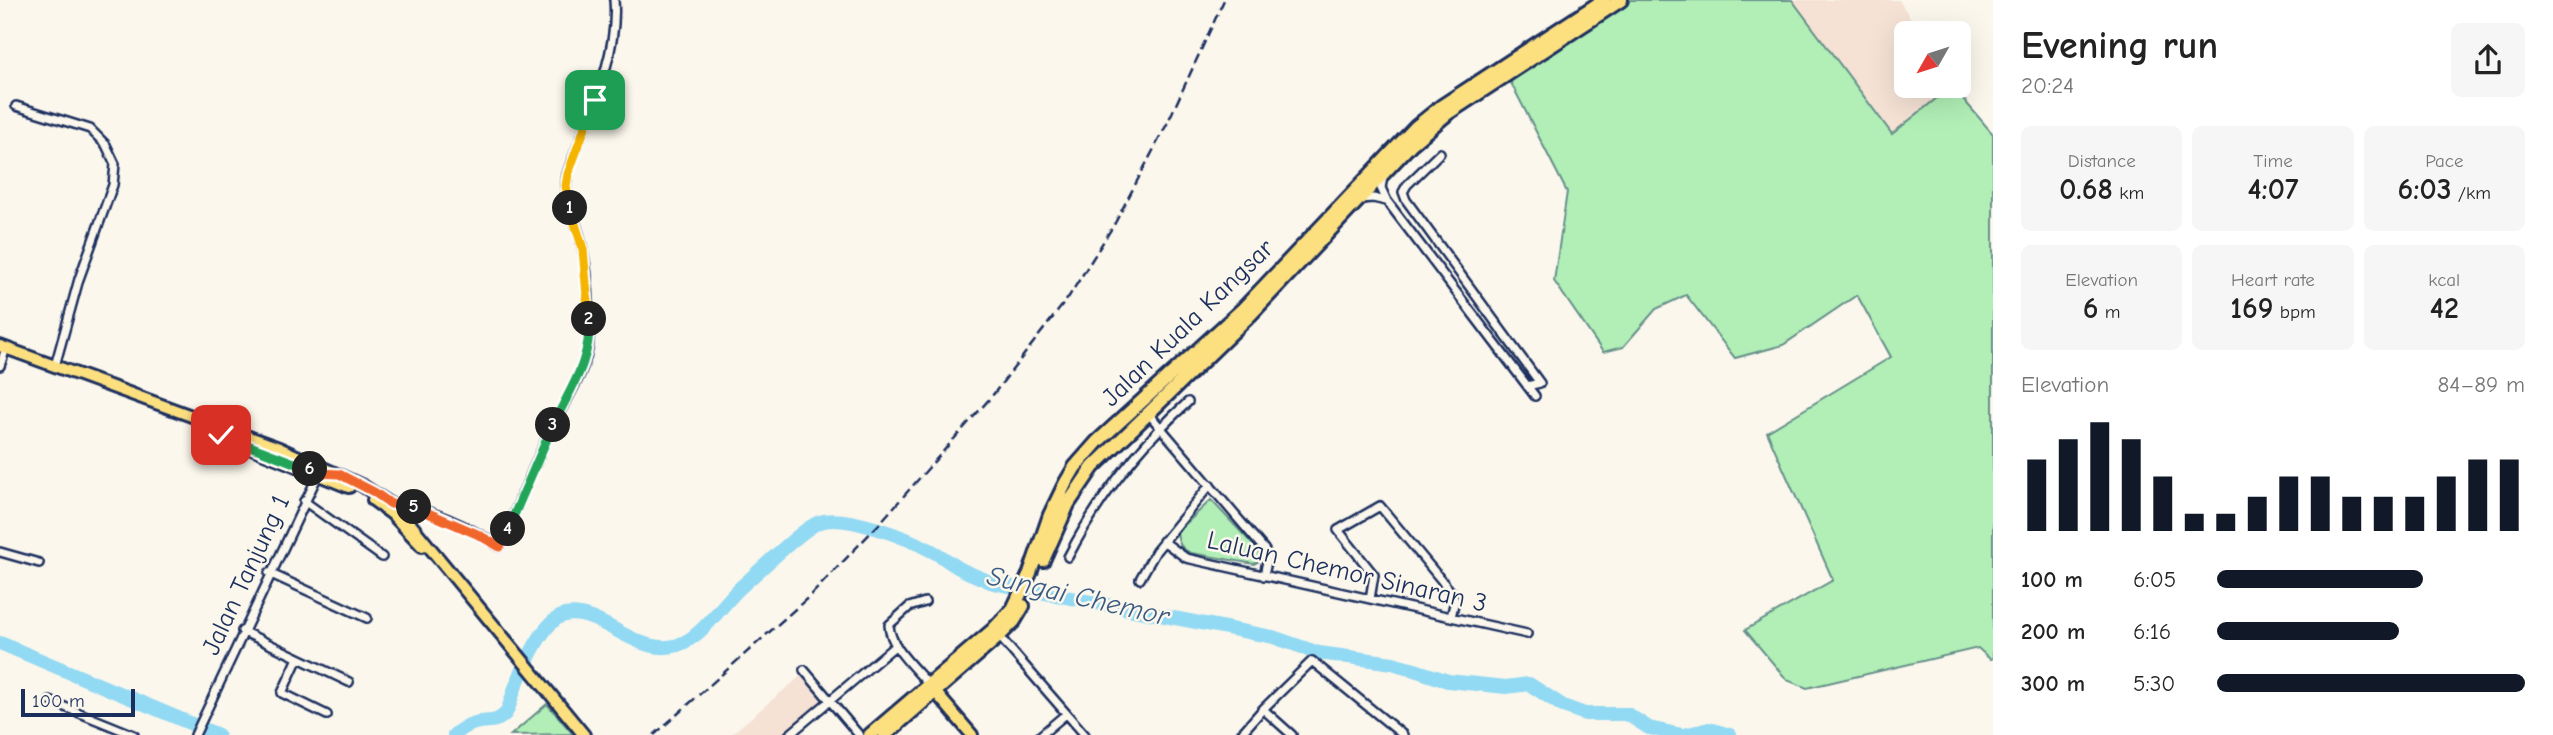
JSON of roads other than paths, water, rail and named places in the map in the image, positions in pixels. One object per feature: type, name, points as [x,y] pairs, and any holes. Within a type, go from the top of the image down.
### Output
[{"type":"highway","name":"Jalan Kuala Kangsar","points":[[886,735],[996,633],[1022,602],[1060,519],[1084,478],[1105,454],[1251,314],[1421,134],[1612,2]]},
{"type":"highway","name":"Jalan Kuala Kangsar","points":[[1034,574],[1057,499],[1082,459],[1115,425],[1250,302],[1416,127],[1450,100],[1612,2]]},
{"type":"highway","points":[[1082,459],[1133,417],[1148,413],[1150,401],[1165,380]]},
{"type":"highway","name":"Jalan Kuala Kangsar","points":[[870,735],[933,690]]},
{"type":"main road","points":[[3,347],[297,456],[374,492],[408,518],[584,735]]},
{"type":"main road","points":[[102,384],[137,401],[319,473],[382,505],[478,607]]},
{"type":"main road","points":[[297,456],[319,473],[339,474]]},
{"type":"main road","points":[[933,690],[967,735]]},
{"type":"main road","points":[[933,690],[972,735]]},
{"type":"street","points":[[391,504],[407,505],[430,513],[500,547],[546,440],[581,372],[589,345],[588,301],[583,249],[567,202],[566,186],[608,56],[614,0]]},
{"type":"street","points":[[16,106],[90,129],[106,145],[115,164],[113,185],[79,279],[55,366]]},
{"type":"street","points":[[1440,153],[1403,192],[1406,200],[1540,383],[1527,386]]},
{"type":"street","points":[[1384,173],[1381,188],[1387,201],[1535,396]]},
{"type":"street","points":[[1360,199],[1387,201]]},
{"type":"street","points":[[1413,237],[1425,226]]},
{"type":"street","points":[[0,366],[3,347]]},
{"type":"street","points":[[1068,557],[1094,511],[1160,427],[1188,402]]},
{"type":"street","points":[[1148,413],[1266,553],[1264,576]]},
{"type":"street","name":"Jalan Tanjung 1","points":[[195,735],[269,573],[319,473]]},
{"type":"street","points":[[1140,579],[1163,541],[1209,485]]},
{"type":"street","points":[[304,501],[382,556]]},
{"type":"street","points":[[1370,599],[1374,575],[1338,530],[1380,506],[1452,593],[1455,600],[1451,617]]},
{"type":"street","name":"Laluan Chemor Sinaran 3","points":[[1163,541],[1186,558],[1527,634]]},
{"type":"street","points":[[0,552],[39,563]]},
{"type":"street","points":[[269,573],[367,618]]},
{"type":"street","points":[[925,602],[909,607],[889,625],[889,634],[933,690]]},
{"type":"street","points":[[242,631],[349,682]]},
{"type":"street","points":[[996,633],[1085,735]]},
{"type":"street","points":[[789,735],[896,645]]},
{"type":"street","points":[[298,658],[282,693],[327,715]]},
{"type":"street","points":[[1240,735],[1312,661],[1403,735]]},
{"type":"street","points":[[804,670],[859,735]]},
{"type":"street","points":[[50,701],[134,735]]},
{"type":"street","points":[[1263,709],[1292,735]]},
{"type":"street","points":[[1041,735],[1066,714]]},
{"type":"waterway","name":"Sungai Chemor","points":[[454,735],[469,725],[494,720],[506,713],[535,646],[549,625],[557,619],[565,615],[580,615],[641,642],[657,647],[673,646],[697,634],[742,586],[803,533],[820,522],[831,520],[861,524],[893,534],[993,583],[1273,637],[1319,653],[1393,663],[1448,681],[1506,687],[1529,684],[1563,706],[1585,714],[1627,714],[1649,728],[1682,735]]},
{"type":"waterway","name":"Sungai Chemor","points":[[0,643],[218,735]]},
{"type":"waterway","name":"Sungai Chemor","points":[[1684,735],[1709,729],[1730,735]]},
{"type":"railway","points":[[654,735],[812,594],[879,524],[992,396],[1068,298],[1115,223],[1167,124],[1224,0]]}]
